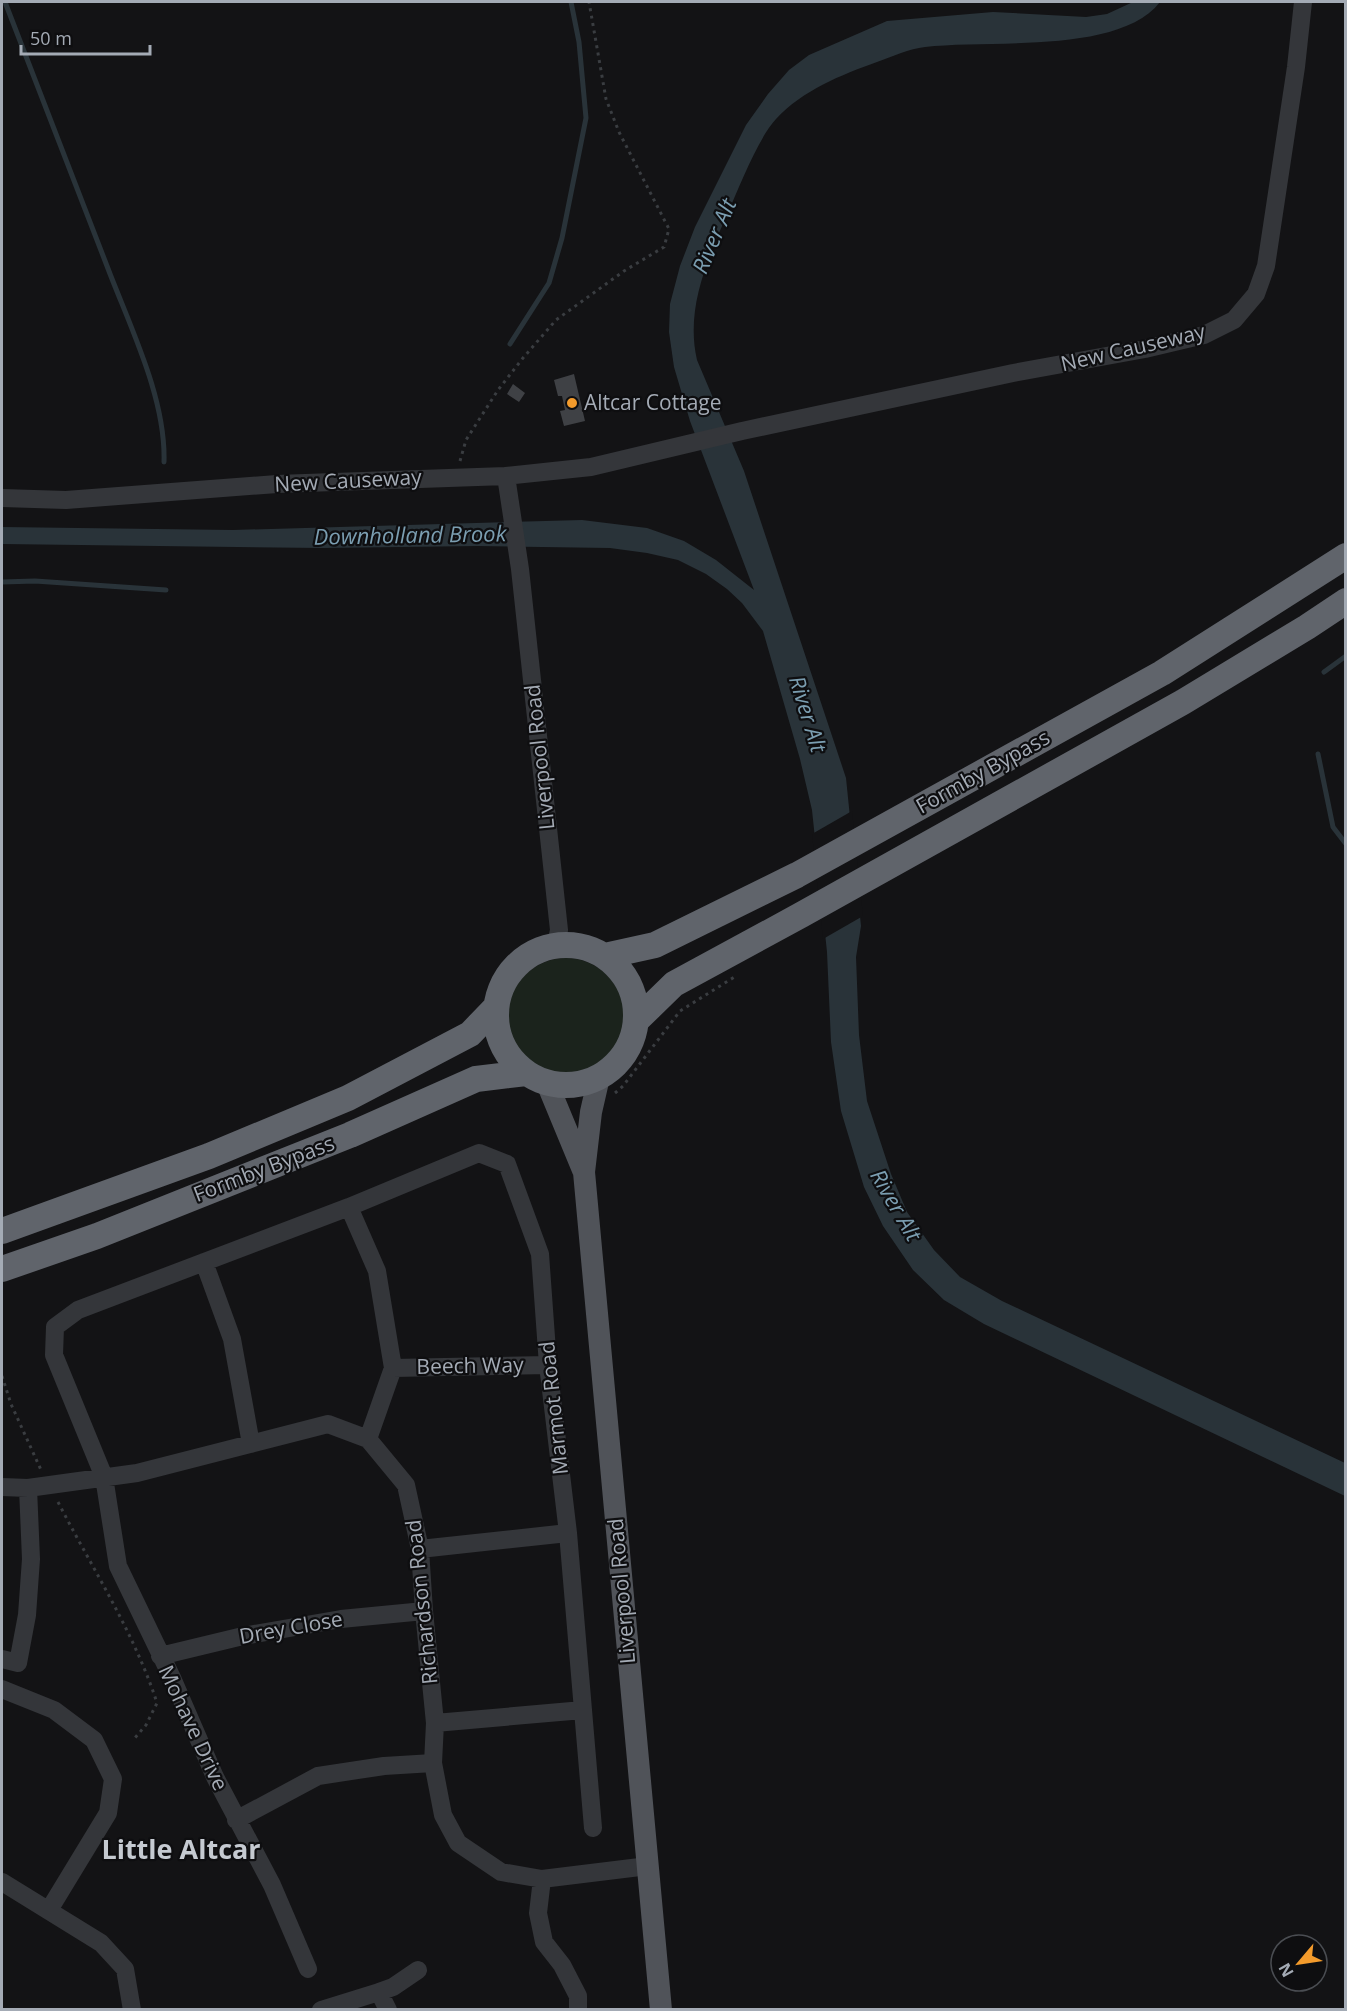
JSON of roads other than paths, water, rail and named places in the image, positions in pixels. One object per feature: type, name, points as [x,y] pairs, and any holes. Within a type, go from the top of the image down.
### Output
[{"type":"highway","name":"Formby Bypass","points":[[605,956],[655,945],[797,875],[1162,673],[1346,556]]},
{"type":"highway","name":"Formby Bypass","points":[[636,1021],[674,984],[1183,702],[1308,627],[1346,601]]},
{"type":"highway","points":[[556,945],[590,948],[605,956],[619,969],[629,984],[635,1002],[636,1021],[630,1043],[617,1063],[599,1077],[582,1083],[565,1085],[536,1078],[512,1060],[501,1044],[496,1026],[496,1007],[502,984],[515,965],[527,955],[541,948],[556,945]]},
{"type":"highway","name":"Formby Bypass","points":[[2,1231],[209,1156],[348,1098],[470,1034],[496,1007]]},
{"type":"highway","name":"Formby Bypass","points":[[2,1269],[98,1236],[350,1135],[476,1079],[536,1078]]},
{"type":"main road","name":"Liverpool Road","points":[[599,1077],[591,1112],[584,1172],[661,2010]]},
{"type":"main road","name":"Liverpool Road","points":[[536,1078],[584,1172]]},
{"type":"street","name":"New Causeway","points":[[2,498],[66,500],[278,484],[506,476],[591,467],[742,431],[1204,335],[1234,320],[1256,294],[1266,266],[1296,67],[1303,2]]},
{"type":"street","name":"Liverpool Road","points":[[506,476],[520,569],[559,930],[556,945]]},
{"type":"street","name":"Marmot Road","points":[[204,1262],[349,1207],[479,1153],[507,1164],[540,1254],[548,1365],[568,1533],[593,1828]]},
{"type":"street","name":"Beech Way","points":[[349,1207],[377,1271],[393,1368],[368,1439]]},
{"type":"street","points":[[204,1262],[232,1339],[251,1444]]},
{"type":"street","name":"Mohave Drive","points":[[204,1262],[78,1310],[55,1327],[54,1355],[104,1478],[118,1566],[173,1680],[215,1777],[272,1885],[308,1969]]},
{"type":"street","name":"Beech Way","points":[[393,1368],[548,1365]]},
{"type":"street","name":"Richardson Road","points":[[2,1487],[28,1488],[137,1473],[328,1424],[368,1439],[406,1485],[420,1549],[435,1723],[433,1762],[443,1815],[458,1844],[501,1872],[542,1879],[648,1866]]},
{"type":"street","points":[[2,1659],[18,1663],[27,1614],[31,1559],[28,1488]]},
{"type":"street","points":[[420,1549],[568,1533]]},
{"type":"street","name":"Drey Close","points":[[160,1656],[243,1636],[341,1619],[424,1611]]},
{"type":"street","points":[[2,1689],[54,1710],[94,1740],[113,1779],[108,1813],[49,1910]]},
{"type":"street","points":[[435,1723],[583,1710]]},
{"type":"street","points":[[236,1820],[318,1776],[384,1766],[433,1762]]},
{"type":"street","points":[[542,1879],[538,1913],[544,1942],[562,1965],[578,1996],[578,2010]]},
{"type":"street","points":[[2,1882],[101,1943],[125,1969],[132,2010]]},
{"type":"street","points":[[321,2010],[393,1987],[418,1970]]},
{"type":"street","points":[[379,1992],[388,2010]]},
{"type":"water","points":[[1133,2],[1160,2],[1141,19],[1115,30],[1084,37],[913,49],[836,78],[798,100],[776,119],[762,139],[728,212],[700,284],[694,322],[694,341],[697,360],[744,471],[846,778],[861,926],[856,957],[859,1035],[867,1101],[891,1174],[907,1212],[934,1250],[960,1277],[1002,1301],[1345,1463],[1345,1496],[984,1324],[944,1300],[913,1270],[883,1226],[864,1187],[841,1111],[831,1042],[827,952],[812,810],[800,759],[763,631],[742,603],[706,574],[678,560],[610,548],[478,546],[322,548],[2,544],[2,527],[233,530],[582,520],[647,528],[684,541],[716,560],[754,590],[690,421],[674,367],[669,332],[670,304],[680,266],[695,227],[746,125],[789,70],[809,55],[887,21],[993,12],[1086,17],[1107,14]]},
{"type":"waterway","points":[[5,2],[145,363],[159,413],[164,462]]},
{"type":"waterway","points":[[510,344],[549,283],[562,238],[586,118],[579,42],[571,2]]},
{"type":"waterway","points":[[2,582],[35,581],[166,590]]},
{"type":"waterway","points":[[1324,672],[1346,656]]},
{"type":"waterway","points":[[1318,754],[1333,827],[1346,844]]},
{"type":"place","name":"Altcar Cottage","points":[[572,403]]},
{"type":"district","name":"Little Altcar","points":[[181,1850]]},
{"type":"water label","name":"River Alt","points":[[714,236]]},
{"type":"water label","name":"Downholland Brook","points":[[410,535]]},
{"type":"water label","name":"River Alt","points":[[808,714]]},
{"type":"water label","name":"River Alt","points":[[896,1205]]}]
